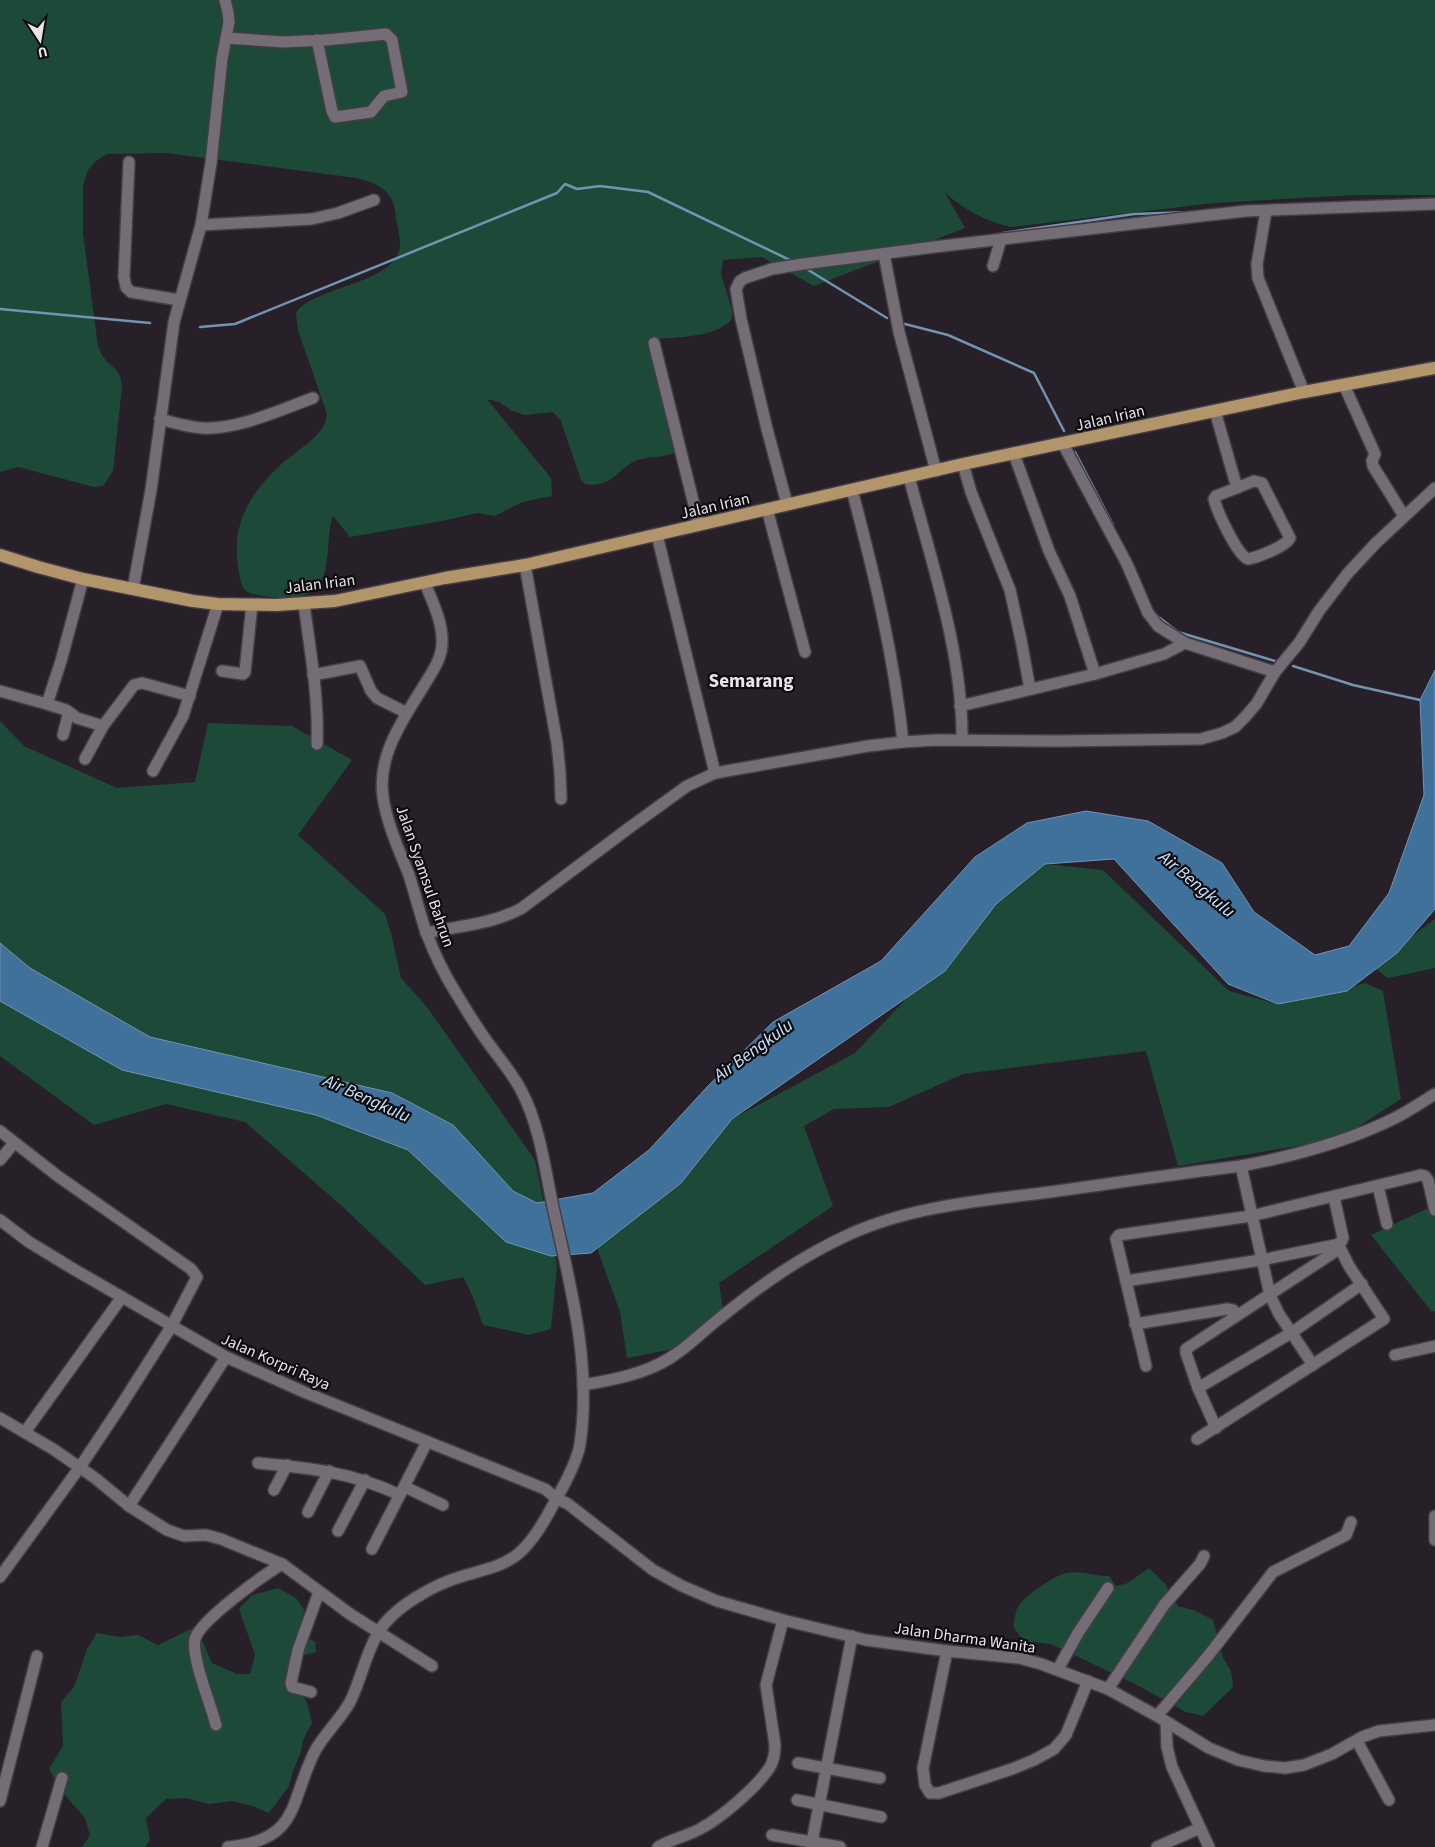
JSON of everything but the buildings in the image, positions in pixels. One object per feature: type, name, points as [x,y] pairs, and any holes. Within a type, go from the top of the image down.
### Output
[{"type":"main road","name":"Jalan Irian","points":[[0,555],[83,578],[193,601],[218,604],[304,604],[335,601],[525,565],[963,464],[1304,392],[1435,368]]},
{"type":"street","points":[[133,589],[152,490],[160,419],[179,300],[201,225],[216,127],[226,38],[228,16],[225,0]]},
{"type":"street","points":[[226,38],[284,42],[383,33],[389,35],[393,45],[402,92],[384,96],[371,112],[334,116],[317,40]]},
{"type":"street","points":[[129,162],[124,277],[126,287],[131,292],[179,300]]},
{"type":"street","points":[[201,225],[326,217],[374,200]]},
{"type":"street","points":[[787,504],[748,351],[736,289],[740,281],[750,275],[799,265],[884,254],[1246,211],[1435,204]]},
{"type":"street","points":[[1266,211],[1257,264],[1258,278],[1304,392]]},
{"type":"street","points":[[993,266],[1001,239]]},
{"type":"street","points":[[884,254],[899,332],[936,471]]},
{"type":"street","points":[[654,343],[699,525]]},
{"type":"street","points":[[1344,385],[1375,454],[1372,461],[1373,466],[1404,516]]},
{"type":"street","points":[[160,419],[186,426],[211,428],[251,420],[313,398]]},
{"type":"street","points":[[1214,411],[1237,488]]},
{"type":"street","points":[[1063,444],[1122,555],[1148,613],[1158,626],[1186,643],[1276,672]]},
{"type":"street","points":[[1014,454],[1049,551],[1070,596],[1095,674]]},
{"type":"street","points":[[963,464],[971,492],[1010,590],[1030,689]]},
{"type":"street","points":[[909,477],[950,629],[960,706],[962,740]]},
{"type":"street","points":[[1254,481],[1262,483],[1289,536],[1290,539],[1287,542],[1250,559],[1243,557],[1216,508],[1214,499],[1216,496],[1237,488],[1254,481]]},
{"type":"street","points":[[426,933],[495,919],[513,913],[687,786],[716,773],[868,746],[903,742],[1211,738],[1235,727],[1246,716],[1348,573],[1376,543],[1435,488]]},
{"type":"street","points":[[852,490],[881,601],[890,644],[903,742]]},
{"type":"street","points":[[767,509],[805,652]]},
{"type":"street","points":[[657,535],[716,773]]},
{"type":"street","points":[[525,565],[557,743],[560,800]]},
{"type":"street","points":[[47,704],[61,661],[83,578]]},
{"type":"street","name":"Jalan Syamsul Bahrun","points":[[425,583],[440,624],[441,653],[434,669],[390,745],[384,765],[383,795],[386,814],[414,890],[426,933],[439,963],[484,1037],[510,1071],[528,1104],[539,1140],[566,1264],[583,1385]]},
{"type":"street","points":[[153,771],[183,716],[218,604]]},
{"type":"street","points":[[222,671],[243,674],[245,672],[252,604]]},
{"type":"street","points":[[304,604],[318,725],[317,744]]},
{"type":"street","points":[[960,706],[1095,674],[1164,654],[1186,643]]},
{"type":"street","points":[[313,675],[360,666],[371,691],[377,698],[407,713]]},
{"type":"street","points":[[85,759],[103,726],[131,687],[137,683],[190,696]]},
{"type":"street","points":[[0,691],[47,704],[69,712],[77,718],[103,726]]},
{"type":"street","points":[[63,735],[69,712]]},
{"type":"street","points":[[228,1847],[257,1842],[269,1837],[288,1818],[295,1806],[308,1768],[318,1747],[325,1734],[346,1709],[378,1633],[392,1616],[428,1591],[455,1578],[496,1566],[517,1555],[533,1536],[556,1498],[578,1454],[583,1385],[606,1381],[669,1359],[786,1268],[823,1246],[894,1217],[912,1212],[989,1200],[1241,1166],[1328,1145],[1362,1133],[1396,1118],[1435,1094]]},
{"type":"street","points":[[0,1132],[59,1177],[196,1274],[197,1279],[171,1326],[80,1467],[0,1577]]},
{"type":"street","points":[[0,1160],[14,1143]]},
{"type":"street","points":[[1241,1166],[1270,1294],[1291,1333],[1313,1365]]},
{"type":"street","points":[[1146,1366],[1117,1243],[1118,1236],[1251,1216],[1423,1175],[1428,1180],[1435,1210]]},
{"type":"street","points":[[1378,1186],[1386,1224]]},
{"type":"street","points":[[1216,1428],[1198,1388],[1186,1348],[1270,1294],[1338,1247],[1344,1238],[1334,1197]]},
{"type":"street","name":"Jalan Korpri Raya","points":[[0,1220],[30,1242],[226,1357],[304,1392],[534,1484],[556,1498]]},
{"type":"street","points":[[1126,1281],[1338,1247]]},
{"type":"street","points":[[1197,1439],[1384,1319],[1338,1247]]},
{"type":"street","points":[[1198,1388],[1291,1333],[1362,1284]]},
{"type":"street","points":[[25,1432],[122,1297]]},
{"type":"street","points":[[1135,1324],[1227,1309],[1232,1310],[1237,1315]]},
{"type":"street","points":[[1395,1355],[1435,1346]]},
{"type":"street","points":[[129,1506],[226,1357]]},
{"type":"street","points":[[0,1418],[80,1467],[129,1506],[173,1533],[184,1536],[210,1536],[221,1539],[282,1564],[378,1633],[432,1666]]},
{"type":"street","points":[[372,1549],[427,1442]]},
{"type":"street","points":[[258,1463],[329,1471],[402,1491],[443,1505]]},
{"type":"street","points":[[274,1490],[287,1465]]},
{"type":"street","points":[[308,1512],[329,1471]]},
{"type":"street","points":[[338,1531],[365,1480]]},
{"type":"street","name":"Jalan Dharma Wanita","points":[[556,1498],[568,1504],[652,1570],[682,1586],[718,1601],[783,1620],[852,1636],[947,1651],[1019,1658],[1058,1669],[1108,1689],[1209,1748],[1238,1760],[1264,1766],[1285,1768],[1304,1764],[1332,1754],[1356,1741],[1379,1732],[1435,1723]]},
{"type":"street","points":[[1435,1516],[1435,1540]]},
{"type":"street","points":[[1209,1847],[1172,1767],[1162,1719],[1273,1572],[1346,1535],[1351,1522]]},
{"type":"street","points":[[1108,1689],[1164,1605],[1200,1564],[1204,1556]]},
{"type":"street","points":[[216,1725],[196,1655],[196,1637],[208,1621],[245,1589],[282,1564]]},
{"type":"street","points":[[1058,1669],[1078,1633],[1108,1588]]},
{"type":"street","points":[[311,1692],[292,1687],[290,1683],[298,1650],[319,1592]]},
{"type":"street","points":[[658,1847],[703,1827],[734,1804],[770,1767],[775,1754],[775,1745],[766,1685],[783,1620]]},
{"type":"street","points":[[811,1844],[852,1636]]},
{"type":"street","points":[[947,1651],[923,1768],[925,1786],[930,1793],[938,1793],[1012,1769],[1054,1749],[1066,1736],[1088,1681]]},
{"type":"street","points":[[0,1801],[37,1656]]},
{"type":"street","points":[[1356,1741],[1389,1800]]},
{"type":"street","points":[[798,1763],[880,1778]]},
{"type":"street","points":[[42,1847],[62,1778]]},
{"type":"street","points":[[797,1800],[881,1817]]},
{"type":"street","points":[[1157,1847],[1200,1828]]},
{"type":"street","points":[[772,1835],[811,1844],[840,1847]]},
{"type":"green space","points":[[0,0],[1435,0],[1435,195],[1355,195],[1214,203],[1011,227],[993,222],[976,214],[945,193],[965,228],[814,286],[762,257],[723,260],[721,274],[732,310],[732,319],[712,332],[657,339],[649,343],[678,451],[633,462],[601,484],[585,484],[581,480],[561,421],[553,412],[525,415],[512,411],[499,402],[487,399],[551,478],[552,496],[522,502],[495,516],[477,513],[350,537],[333,516],[324,574],[316,589],[293,598],[263,596],[246,591],[241,582],[237,545],[239,528],[247,506],[260,486],[285,461],[321,430],[327,414],[298,330],[296,313],[319,296],[369,278],[383,270],[394,260],[400,244],[393,202],[382,188],[356,178],[166,153],[107,154],[96,161],[88,170],[83,185],[83,234],[98,346],[103,357],[118,372],[122,386],[113,471],[103,486],[94,487],[18,467],[0,472]]},
{"type":"green space","points":[[0,721],[24,746],[117,788],[195,782],[208,723],[292,726],[352,760],[298,835],[385,914],[401,978],[427,1007],[535,1160],[557,1266],[551,1329],[529,1335],[483,1325],[463,1277],[425,1285],[343,1207],[245,1122],[166,1104],[94,1125],[0,1056]]},
{"type":"green space","points":[[1045,864],[1103,870],[1229,991],[1278,1004],[1339,991],[1365,983],[1383,991],[1401,1099],[1339,1139],[1178,1166],[1146,1051],[963,1074],[889,1107],[834,1109],[804,1126],[833,1206],[719,1283],[723,1310],[674,1349],[627,1358],[620,1312],[596,1245],[622,1230],[638,1198],[681,1183],[732,1119],[855,1053],[996,904]]},
{"type":"green space","points":[[1435,919],[1435,968],[1388,978],[1372,966]]},
{"type":"green space","points":[[1428,1208],[1435,1212],[1435,1311],[1432,1312],[1371,1235]]},
{"type":"green space","points":[[1149,1568],[1165,1584],[1178,1606],[1196,1611],[1213,1620],[1223,1658],[1231,1671],[1233,1687],[1203,1716],[1186,1712],[1135,1684],[1051,1644],[1023,1641],[1013,1626],[1017,1609],[1022,1602],[1040,1587],[1060,1575],[1077,1572],[1109,1576],[1116,1586],[1128,1583]]},
{"type":"green space","points":[[278,1588],[296,1598],[304,1609],[300,1633],[315,1642],[316,1652],[296,1657],[297,1688],[307,1702],[312,1723],[303,1740],[301,1752],[289,1786],[269,1813],[253,1806],[232,1801],[209,1804],[186,1798],[166,1799],[146,1818],[150,1840],[145,1847],[82,1847],[90,1835],[85,1818],[64,1794],[49,1769],[63,1746],[61,1702],[74,1687],[87,1649],[97,1633],[120,1637],[138,1635],[158,1645],[191,1629],[203,1642],[212,1663],[237,1674],[250,1674],[255,1655],[239,1609],[252,1595]]},
{"type":"water","name":"Air Bengkulu","points":[[1435,670],[1435,909],[1397,953],[1347,991],[1278,1004],[1228,984],[1114,859],[1045,864],[996,904],[945,971],[732,1119],[681,1183],[591,1253],[551,1256],[506,1242],[408,1150],[316,1115],[122,1070],[0,1001],[0,943],[30,968],[150,1037],[392,1093],[453,1125],[513,1191],[537,1203],[593,1193],[649,1150],[708,1086],[773,1022],[881,961],[975,857],[1027,823],[1086,811],[1148,821],[1222,863],[1254,912],[1315,955],[1349,946],[1389,893],[1424,795],[1420,700]]},
{"type":"waterway","points":[[200,327],[235,324],[557,193],[565,184],[577,189],[600,186],[648,192],[794,262]]},
{"type":"waterway","points":[[1003,233],[1134,214],[1191,212]]},
{"type":"waterway","points":[[805,268],[887,318]]},
{"type":"waterway","points":[[0,309],[150,323]]},
{"type":"waterway","points":[[901,323],[948,335],[1034,373],[1064,431]]},
{"type":"waterway","points":[[1075,452],[1113,525]]},
{"type":"waterway","points":[[1156,615],[1178,632],[1275,661]]},
{"type":"waterway","points":[[1293,666],[1353,685],[1420,700]]},
{"type":"district","name":"Semarang","points":[[751,680]]}]
